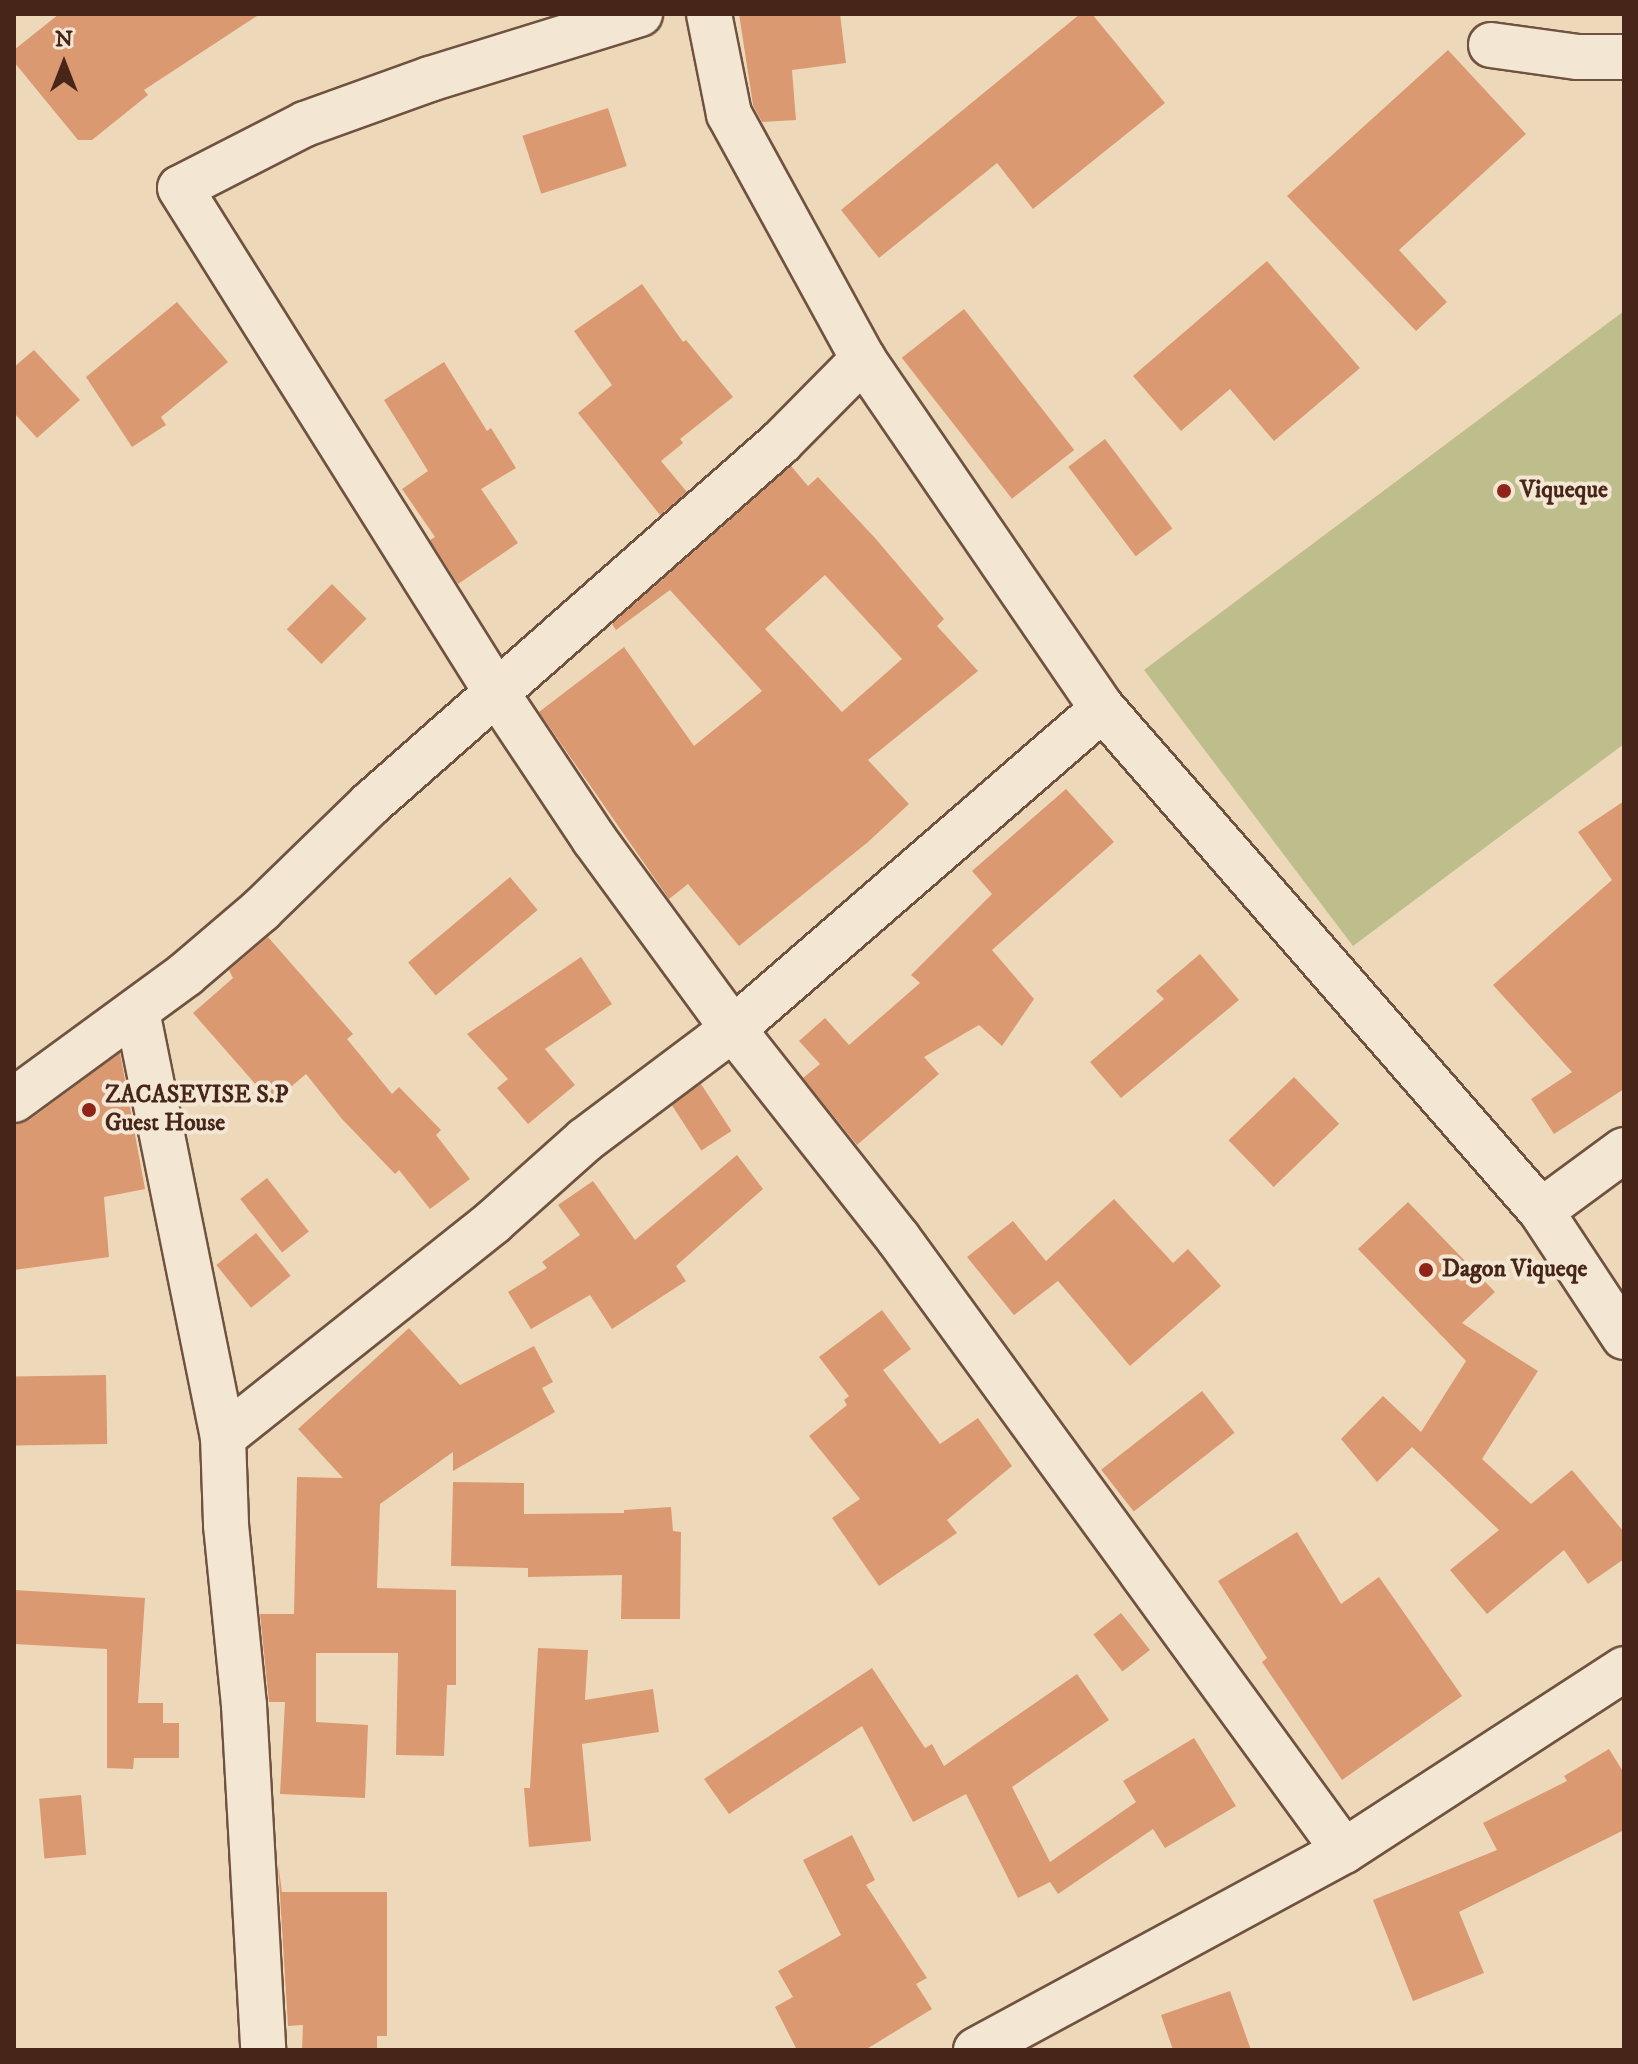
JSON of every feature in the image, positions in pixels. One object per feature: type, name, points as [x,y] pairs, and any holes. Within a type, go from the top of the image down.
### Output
[{"type":"street","points":[[640,14],[430,79],[305,124],[180,188],[498,695],[594,839],[733,1029],[898,1238],[1344,1851]]},
{"type":"street","points":[[709,14],[729,114],[863,359],[1103,709],[1541,1211],[1624,1337]]},
{"type":"street","points":[[1491,45],[1578,57],[1624,57]]},
{"type":"street","points":[[14,1100],[137,1011],[261,910],[370,804],[498,695],[781,442],[863,359]]},
{"type":"street","points":[[223,1437],[493,1222],[585,1140],[733,1029],[1103,709]]},
{"type":"street","points":[[137,1011],[223,1437],[226,1525],[244,1705],[263,2050]]},
{"type":"street","points":[[1541,1211],[1624,1150]]},
{"type":"street","points":[[976,2050],[1344,1851],[1624,1669]]},
{"type":"green space","name":"Viqueque","points":[[1624,311],[1624,744],[1353,946],[1144,670]]},
{"type":"building","points":[[59,14],[260,14],[144,90],[148,95],[92,140],[78,140],[14,62],[14,50]]},
{"type":"building","points":[[739,14],[840,14],[846,63],[792,70],[796,120],[762,122],[753,105]]},
{"type":"building","points":[[1080,14],[1092,14],[1165,103],[1033,209],[997,163],[879,258],[841,210]]},
{"type":"building","points":[[1448,50],[1526,134],[1399,250],[1447,302],[1416,331],[1287,196]]},
{"type":"building","points":[[608,108],[627,166],[541,194],[522,136]]},
{"type":"building","points":[[1267,261],[1360,368],[1274,441],[1230,389],[1181,431],[1133,376]]},
{"type":"building","points":[[642,284],[683,342],[686,340],[733,397],[680,439],[683,443],[661,461],[687,492],[660,515],[578,413],[612,385],[574,331]]},
{"type":"building","points":[[177,302],[228,362],[161,417],[166,425],[132,447],[86,377]]},
{"type":"building","points":[[964,309],[1074,450],[1012,499],[902,358]]},
{"type":"building","points":[[34,350],[80,400],[37,438],[14,413],[14,367]]},
{"type":"building","points":[[444,362],[487,431],[491,428],[516,468],[481,489],[518,543],[458,584],[430,540],[435,537],[402,489],[428,471],[384,400]]},
{"type":"building","points":[[1105,439],[1172,528],[1136,556],[1068,467]]},
{"type":"building","points":[[791,466],[808,486],[818,477],[875,538],[944,619],[937,626],[978,671],[868,760],[909,804],[868,842],[739,946],[688,884],[669,899],[539,712],[624,647],[694,746],[762,691],[670,590],[616,630],[612,624]],"holes":[[[825,575],[902,659],[842,712],[765,629]]]},
{"type":"building","points":[[332,584],[367,619],[321,664],[287,629]]},
{"type":"building","points":[[1066,789],[1114,842],[992,950],[1034,999],[1002,1046],[979,1025],[924,1057],[939,1074],[857,1145],[803,1078],[820,1064],[799,1041],[825,1018],[849,1045],[920,983],[911,975],[992,894],[972,871]]},
{"type":"building","points":[[1624,801],[1624,1089],[1554,1134],[1531,1099],[1572,1072],[1493,985],[1612,880],[1578,832]]},
{"type":"building","points":[[510,877],[538,910],[436,995],[408,962]]},
{"type":"building","points":[[268,937],[353,1034],[347,1039],[392,1094],[399,1087],[441,1130],[436,1135],[470,1179],[430,1209],[399,1170],[395,1174],[342,1119],[306,1074],[272,1103],[193,1013],[233,978],[229,970]]},
{"type":"building","points":[[1200,954],[1239,1000],[1121,1098],[1090,1062],[1164,999],[1156,991]]},
{"type":"building","points":[[581,957],[612,1004],[545,1049],[575,1085],[528,1124],[497,1088],[508,1079],[467,1034]]},
{"type":"building","points":[[120,1053],[145,1189],[104,1197],[109,1257],[14,1270],[14,1125],[29,1120]]},
{"type":"building","points":[[1294,1077],[1339,1124],[1274,1187],[1229,1140]]},
{"type":"building","points":[[701,1084],[731,1131],[701,1151],[671,1104]]},
{"type":"building","points":[[737,1155],[763,1189],[676,1266],[686,1281],[612,1329],[590,1295],[531,1329],[508,1292],[547,1268],[542,1262],[580,1235],[558,1205],[593,1181],[635,1240]]},
{"type":"building","points":[[267,1178],[309,1232],[282,1253],[240,1199]]},
{"type":"building","points":[[1114,1199],[1173,1263],[1188,1249],[1221,1286],[1130,1366],[1058,1281],[1014,1315],[967,1257],[1013,1221],[1046,1261]]},
{"type":"building","points":[[1408,1202],[1495,1292],[1462,1323],[1538,1371],[1482,1459],[1531,1504],[1572,1470],[1624,1532],[1624,1559],[1588,1584],[1564,1550],[1487,1614],[1450,1570],[1499,1530],[1412,1447],[1377,1482],[1341,1439],[1383,1396],[1421,1432],[1466,1361],[1358,1249]]},
{"type":"building","points":[[256,1233],[291,1276],[251,1308],[216,1265]]},
{"type":"building","points":[[882,1310],[911,1349],[883,1370],[940,1444],[978,1418],[1012,1466],[947,1520],[957,1533],[879,1586],[832,1518],[860,1499],[809,1436],[847,1405],[844,1400],[849,1396],[819,1357]]},
{"type":"building","points":[[409,1328],[460,1385],[534,1346],[553,1382],[542,1388],[555,1412],[453,1471],[453,1452],[380,1504],[377,1588],[456,1590],[456,1685],[447,1685],[444,1756],[396,1755],[398,1653],[316,1653],[316,1722],[368,1725],[365,1798],[280,1794],[285,1702],[269,1702],[260,1614],[294,1614],[297,1477],[343,1478],[298,1429]]},
{"type":"building","points":[[106,1375],[107,1444],[15,1446],[14,1377]]},
{"type":"building","points":[[1202,1391],[1235,1433],[1134,1512],[1101,1470]]},
{"type":"building","points":[[453,1482],[524,1483],[524,1514],[624,1513],[624,1510],[671,1507],[673,1531],[681,1532],[680,1619],[621,1619],[622,1575],[528,1577],[528,1568],[451,1566]]},
{"type":"building","points":[[1297,1532],[1341,1604],[1379,1577],[1462,1696],[1342,1780],[1262,1662],[1267,1658],[1218,1581]]},
{"type":"building","points":[[14,1590],[145,1598],[138,1703],[163,1703],[163,1723],[179,1723],[179,1758],[134,1758],[133,1769],[107,1768],[107,1649],[14,1644]]},
{"type":"building","points":[[1121,1613],[1150,1650],[1122,1672],[1093,1635]]},
{"type":"building","points":[[538,1648],[588,1650],[585,1700],[653,1689],[659,1732],[582,1744],[591,1841],[529,1847],[524,1788],[530,1788]]},
{"type":"building","points":[[872,1668],[925,1748],[932,1744],[944,1766],[1077,1674],[1109,1720],[1012,1787],[1050,1862],[1136,1802],[1123,1781],[1194,1738],[1236,1806],[1165,1848],[1153,1829],[1058,1894],[1050,1882],[1018,1898],[966,1794],[913,1822],[862,1726],[729,1814],[704,1779]]},
{"type":"building","points":[[1609,1749],[1624,1773],[1624,1830],[1459,1912],[1484,1973],[1413,2001],[1373,1900],[1497,1850],[1483,1823],[1567,1781],[1564,1776]]},
{"type":"building","points":[[81,1795],[86,1855],[44,1858],[39,1799]]},
{"type":"building","points":[[852,1835],[875,1880],[866,1885],[927,1978],[916,1984],[932,2009],[865,2050],[797,2050],[775,2007],[793,1997],[778,1971],[841,1935],[803,1860]]},
{"type":"building","points":[[278,1863],[282,1892],[387,1892],[387,2036],[377,2036],[377,2050],[302,2050],[303,2025],[288,2026]]},
{"type":"building","points":[[1230,1991],[1251,2050],[1173,2050],[1161,2015]]},
{"type":"place","name":"Viqueque","points":[[1504,491]]},
{"type":"place","name":"ZACASEVISE S.P Guest House","points":[[89,1110]]},
{"type":"place","name":"Dagon Viqueqe","points":[[1426,1270]]}]
